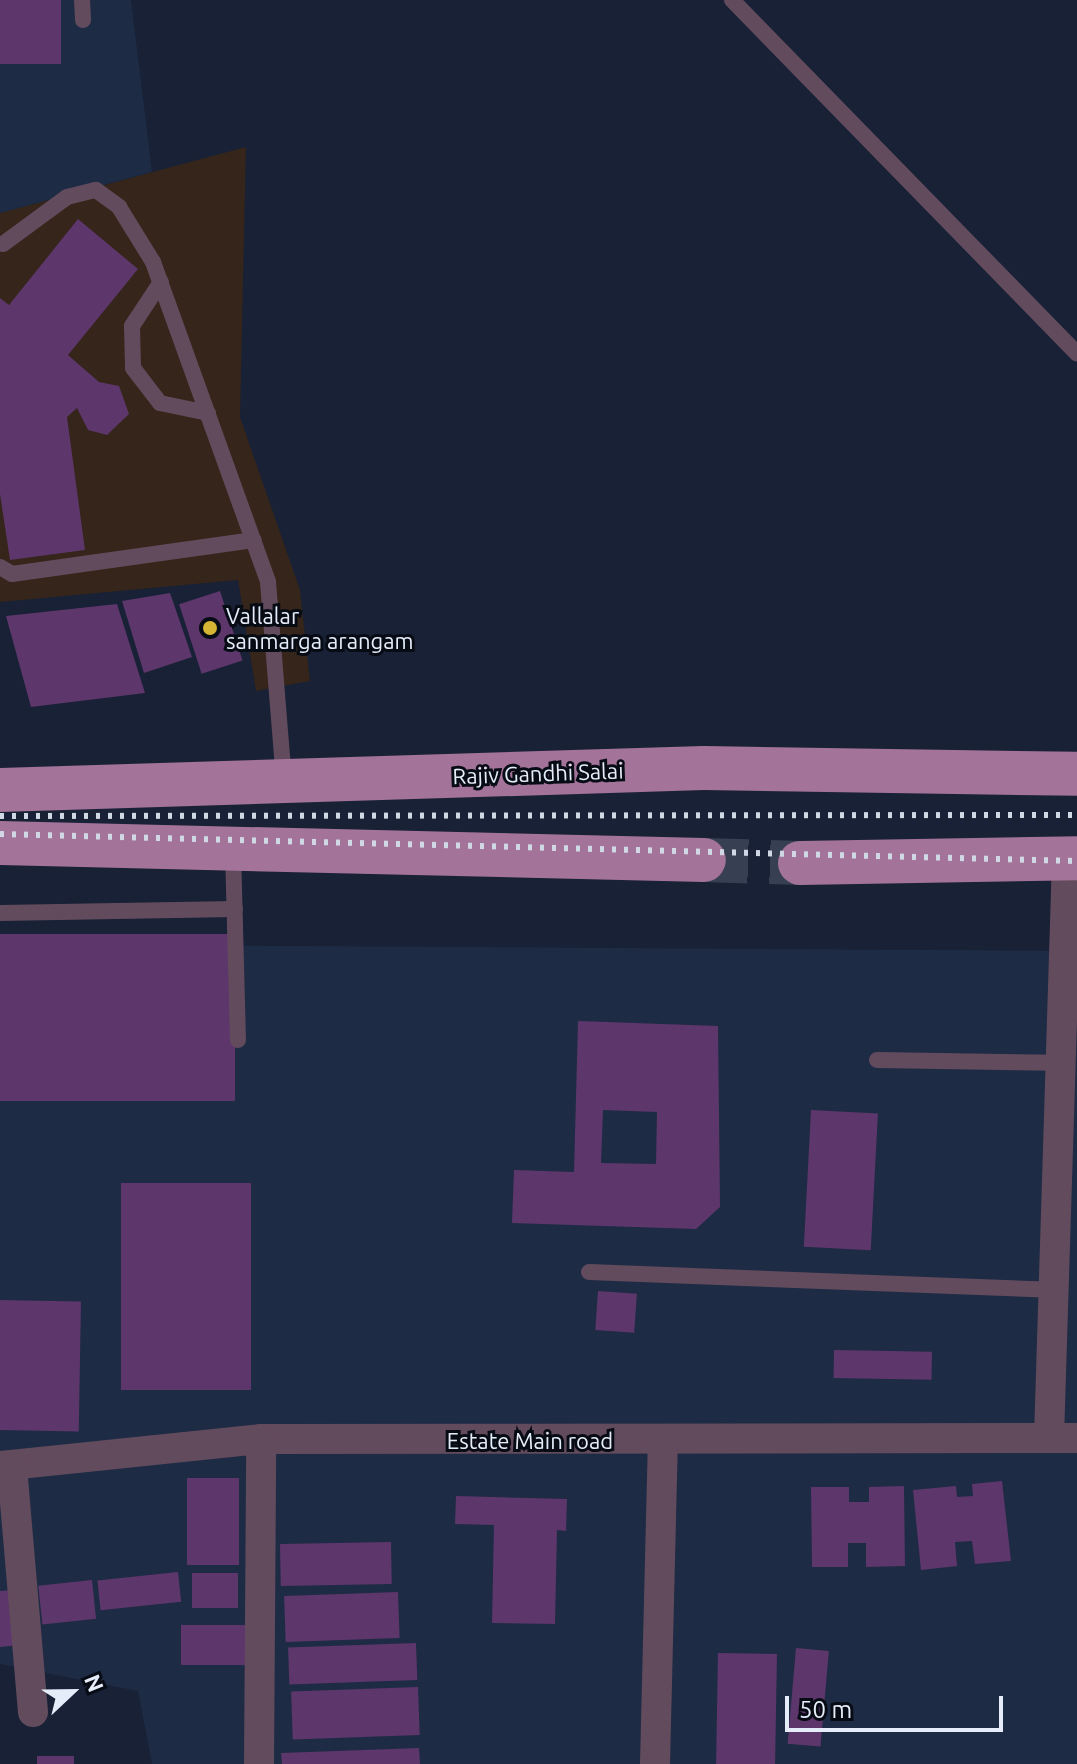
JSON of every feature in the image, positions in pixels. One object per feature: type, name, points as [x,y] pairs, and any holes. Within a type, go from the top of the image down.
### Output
[{"type":"main road","name":"Rajiv Gandhi Salai","points":[[0,790],[704,768],[1077,774]]},
{"type":"main road","points":[[302,779],[312,846]]},
{"type":"main road","points":[[0,843],[312,846],[704,860]]},
{"type":"main road","points":[[800,863],[1072,858]]},
{"type":"street","name":"Estate Main road","points":[[6,1466],[261,1439],[663,1442],[1063,1438],[1052,1290],[1058,1063],[1072,858]]},
{"type":"street","points":[[259,1764],[261,1439]]},
{"type":"street","points":[[655,1764],[663,1442]]},
{"type":"street","points":[[6,1466],[33,1712]]},
{"type":"lane","points":[[82,0],[83,20]]},
{"type":"lane","points":[[732,0],[1077,354]]},
{"type":"lane","points":[[3,244],[67,197],[96,190],[119,207],[161,282],[268,582],[302,779]]},
{"type":"lane","points":[[161,282],[132,326],[133,368],[160,403],[208,413]]},
{"type":"lane","points":[[0,567],[12,574],[254,540]]},
{"type":"lane","points":[[233,845],[238,1040]]},
{"type":"lane","points":[[0,913],[235,909]]},
{"type":"lane","points":[[877,1060],[1058,1063]]},
{"type":"lane","points":[[589,1272],[1052,1290]]},
{"type":"shaded area","points":[[0,0],[131,0],[152,172],[0,213]]},
{"type":"shaded area","points":[[246,147],[240,417],[300,590],[310,681],[256,691],[238,580],[0,602],[0,213]]},
{"type":"shaded area","points":[[0,944],[1077,951],[1077,1764],[152,1764],[138,1691],[0,1664]]},
{"type":"building","points":[[0,0],[61,0],[61,64],[0,64]]},
{"type":"building","points":[[78,219],[138,269],[68,355],[99,382],[119,386],[129,414],[107,435],[88,430],[77,408],[67,417],[85,550],[10,560],[0,494],[0,298],[9,305]]},
{"type":"building","name":"Vallalar sanmarga arangam","points":[[220,591],[243,660],[202,674],[179,604]]},
{"type":"building","points":[[170,593],[192,657],[144,673],[122,601]]},
{"type":"building","points":[[117,604],[145,693],[31,707],[6,616]]},
{"type":"building","points":[[0,934],[235,934],[235,1101],[0,1101]]},
{"type":"building","points":[[578,1021],[718,1026],[720,1207],[696,1229],[512,1223],[514,1170],[574,1172]],"holes":[[[603,1110],[657,1112],[656,1164],[601,1163]]]},
{"type":"building","points":[[811,1110],[878,1114],[871,1250],[804,1247]]},
{"type":"building","points":[[121,1183],[251,1183],[251,1390],[121,1390]]},
{"type":"building","points":[[598,1291],[637,1294],[634,1333],[595,1330]]},
{"type":"building","points":[[0,1300],[81,1301],[79,1431],[0,1430]]},
{"type":"building","points":[[834,1350],[932,1352],[931,1380],[834,1378]]},
{"type":"building","points":[[187,1478],[239,1478],[239,1565],[187,1565]]},
{"type":"building","points":[[1002,1481],[1011,1561],[975,1564],[972,1541],[955,1542],[957,1566],[921,1570],[913,1490],[956,1486],[957,1497],[973,1496],[972,1484]]},
{"type":"building","points":[[904,1486],[905,1566],[866,1567],[866,1543],[848,1543],[848,1567],[812,1567],[811,1487],[849,1487],[849,1502],[869,1502],[869,1487]]},
{"type":"building","points":[[456,1496],[567,1499],[566,1531],[557,1530],[555,1624],[492,1623],[494,1525],[455,1524]]},
{"type":"building","points":[[391,1542],[392,1584],[281,1586],[280,1544]]},
{"type":"building","points":[[178,1572],[181,1602],[101,1610],[97,1580]]},
{"type":"building","points":[[192,1573],[238,1573],[238,1608],[192,1608]]},
{"type":"building","points":[[92,1580],[96,1619],[42,1624],[38,1586]]},
{"type":"building","points":[[14,1590],[20,1645],[0,1647],[0,1591]]},
{"type":"building","points":[[398,1592],[400,1638],[286,1642],[284,1596]]},
{"type":"building","points":[[181,1625],[245,1625],[245,1665],[181,1665]]},
{"type":"building","points":[[416,1643],[417,1680],[289,1684],[288,1647]]},
{"type":"building","points":[[796,1648],[829,1651],[821,1747],[788,1744]]},
{"type":"building","points":[[718,1653],[777,1654],[775,1764],[716,1764]]},
{"type":"building","points":[[418,1687],[420,1735],[293,1739],[291,1691]]},
{"type":"building","points":[[419,1748],[420,1764],[282,1764],[281,1753]]},
{"type":"building","points":[[37,1756],[74,1756],[74,1764],[37,1764]]},
{"type":"tunnel","points":[[704,860],[800,863]]},
{"type":"railway","points":[[0,816],[1077,815]]},
{"type":"railway","points":[[0,834],[1077,861]]},
{"type":"place","name":"Vallalar sanmarga arangam","points":[[210,628]]}]
